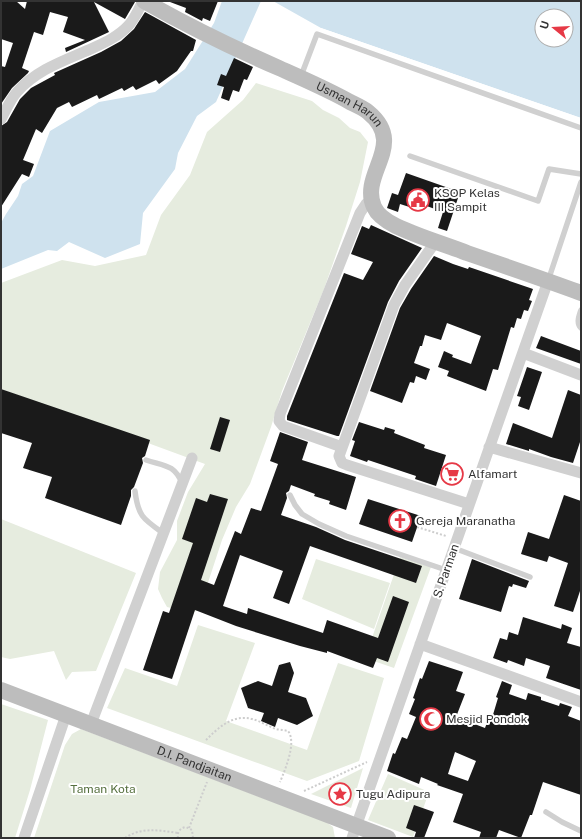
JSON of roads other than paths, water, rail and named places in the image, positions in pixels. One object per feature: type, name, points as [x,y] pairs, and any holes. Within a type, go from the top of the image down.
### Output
[{"type":"street","name":"Usman Harun","points":[[144,1],[178,20],[263,62],[326,89],[368,112],[380,125],[385,136],[384,149],[371,190],[372,199]]},
{"type":"street","points":[[1,119],[10,100],[30,79],[51,65],[76,56],[114,37],[130,24],[144,1]]},
{"type":"street","points":[[342,447],[283,426],[279,421],[280,414],[360,213],[366,204],[372,199],[374,208],[381,216],[395,226],[581,293]]},
{"type":"street","points":[[436,242],[405,285],[394,305],[339,456],[342,463],[469,504]]},
{"type":"street","name":"S. Parman","points":[[354,832],[548,281]]},
{"type":"street","points":[[522,353],[581,376]]},
{"type":"street","points":[[490,447],[581,473]]},
{"type":"street","points":[[91,724],[192,458]]},
{"type":"street","points":[[420,644],[581,702]]},
{"type":"street","name":"D.I. Pandjaitan","points":[[1,690],[211,771],[354,832],[388,838]]},
{"type":"street","points":[[24,838],[66,715]]},
{"type":"lane","points":[[300,78],[317,34],[581,128]]},
{"type":"lane","points":[[410,156],[538,201],[549,169],[581,174]]},
{"type":"lane","points":[[548,281],[581,182]]},
{"type":"lane","points":[[581,310],[578,319],[579,326],[581,328]]},
{"type":"lane","points":[[146,460],[174,469],[182,483]]},
{"type":"lane","points":[[135,491],[137,508],[142,517],[163,533]]},
{"type":"lane","points":[[290,494],[295,505],[302,514],[319,524],[346,536],[446,570]]},
{"type":"lane","points":[[453,548],[530,577]]},
{"type":"lane","points":[[546,812],[581,831]]},
{"type":"water","points":[[222,1],[261,1],[216,102],[197,116],[178,153],[175,169],[143,213],[140,244],[105,258],[69,242],[57,251],[48,250],[1,269],[1,223],[18,196],[22,184],[33,176],[50,131],[99,102],[155,92],[185,69],[214,23]]},
{"type":"water","points":[[273,1],[581,1],[581,118],[321,28]]},
{"type":"place","name":"KSOP Kelas III Sampit","points":[[418,200]]},
{"type":"place","name":"Alfamart","points":[[452,474]]},
{"type":"place","name":"Gereja Maranatha","points":[[400,521]]},
{"type":"place","name":"Mesjid Pondok","points":[[431,719]]},
{"type":"place","name":"Tugu Adipura","points":[[340,794]]},
{"type":"park label","name":"Taman Kota","points":[[103,789]]}]
